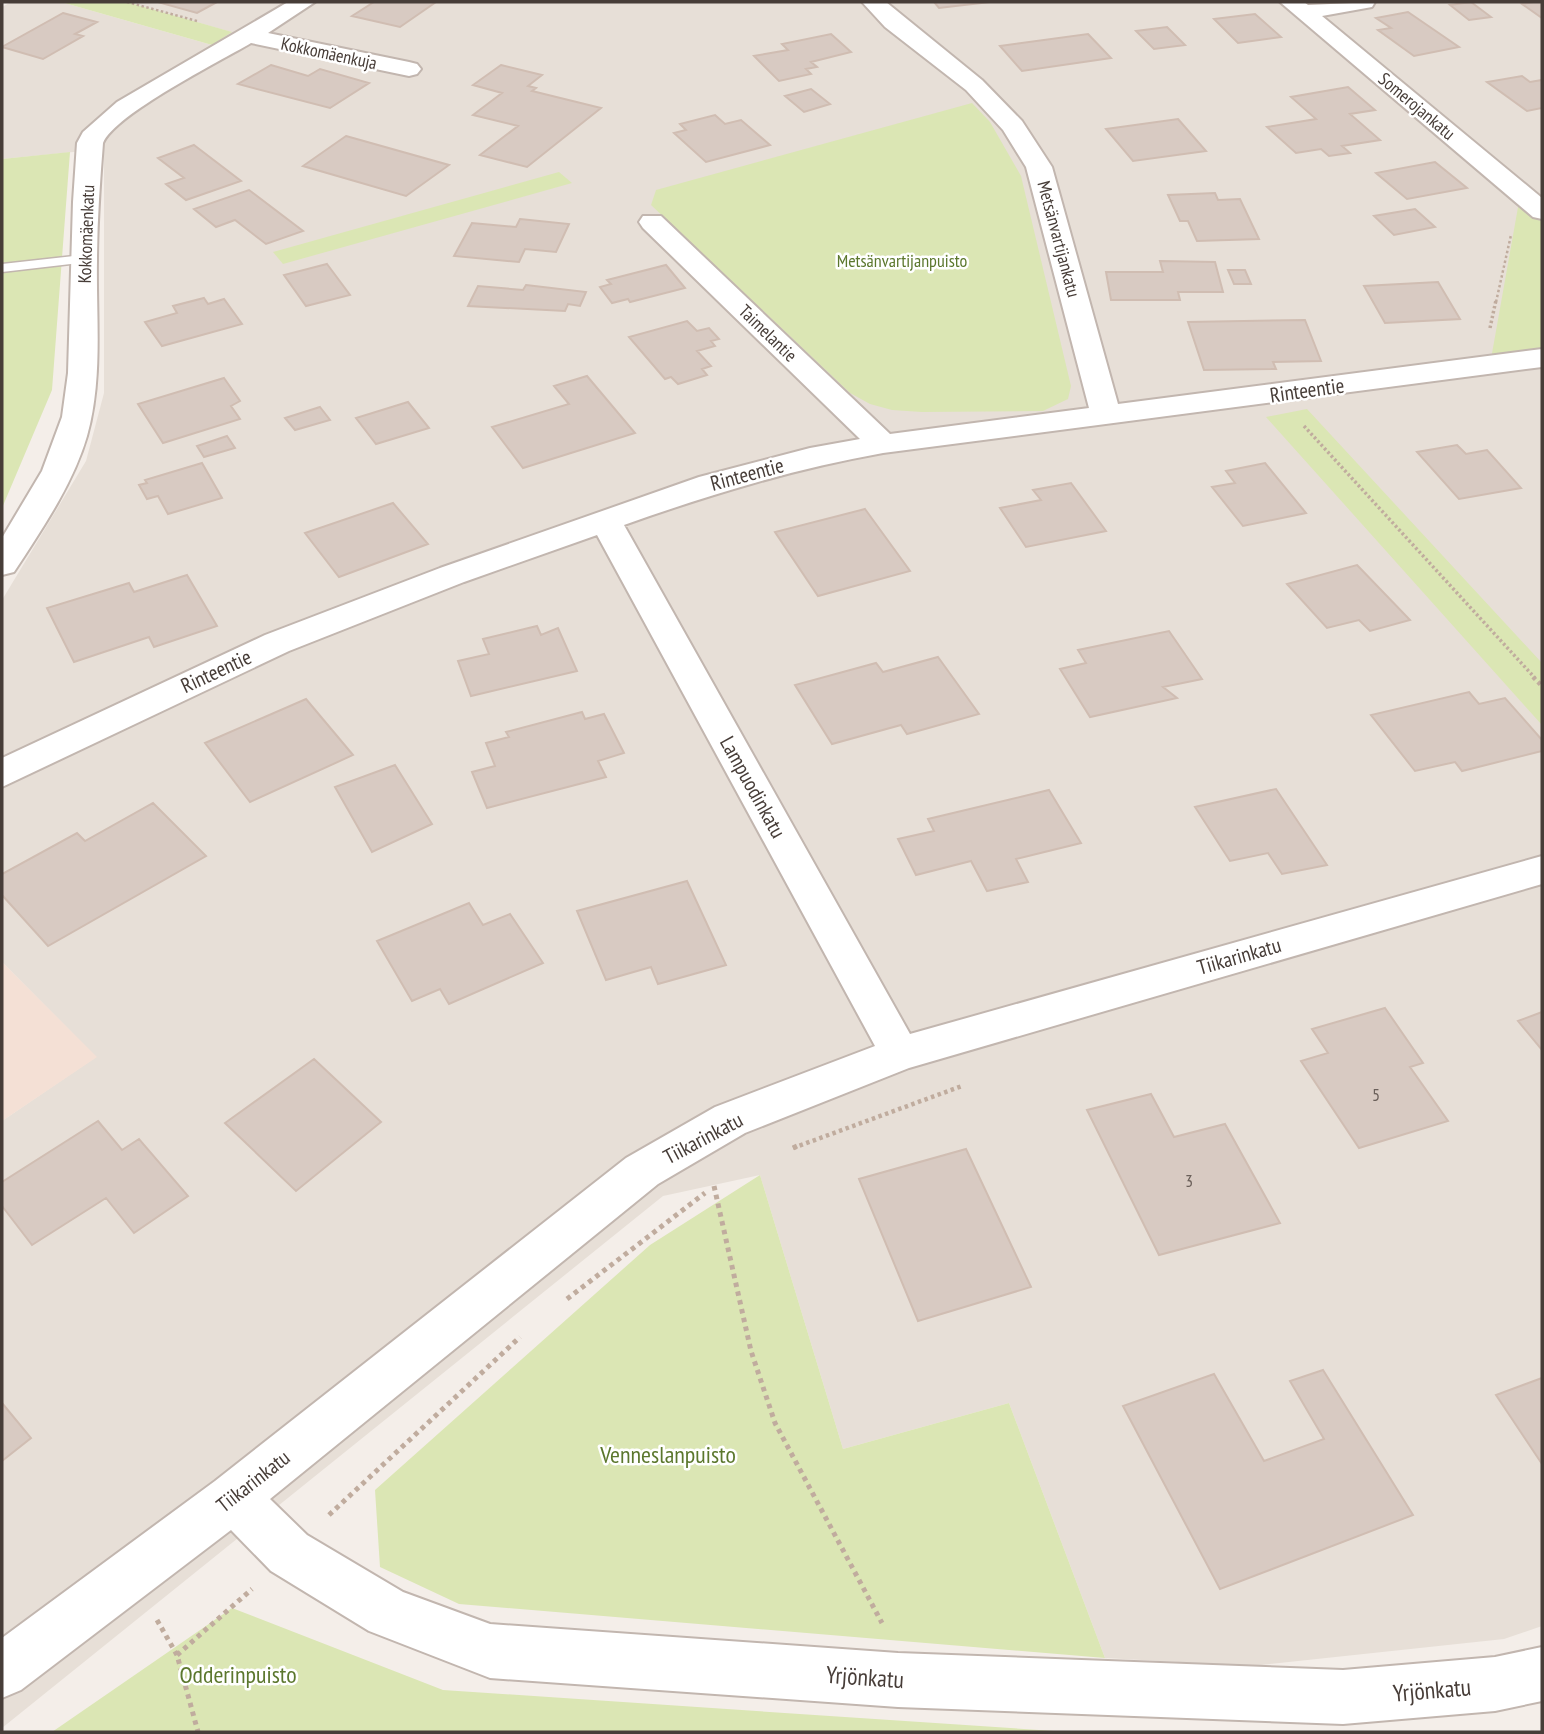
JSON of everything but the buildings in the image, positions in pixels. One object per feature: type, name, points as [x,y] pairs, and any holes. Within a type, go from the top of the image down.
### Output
[{"type":"street","name":"Kokkomäenkatu","points":[[2,565],[55,474],[79,410],[83,384],[83,259],[90,143],[95,132],[126,107],[304,2]]},
{"type":"street","name":"Metsänvartijankatu","points":[[873,2],[893,22],[974,85],[1013,126],[1040,167],[1106,417]]},
{"type":"street","points":[[1298,7],[1364,2]]},
{"type":"street","name":"Somerojankatu","points":[[1298,7],[1542,211]]},
{"type":"street","name":"Kokkomäenkuja","points":[[249,36],[409,69]]},
{"type":"street","name":"Taimelantie","points":[[652,222],[883,444]]},
{"type":"street","name":"Rinteentie","points":[[2,774],[39,753],[277,643],[452,575],[710,484],[810,457],[883,444],[1542,358]]},
{"type":"street","name":"Lampuodinkatu","points":[[605,522],[901,1054]]},
{"type":"street","name":"Tiikarinkatu","points":[[2,1671],[233,1498],[642,1171],[730,1120],[901,1054],[1542,870]]},
{"type":"street","name":"Yrjönkatu","points":[[233,1498],[289,1553],[388,1613],[490,1651],[898,1680],[1343,1697],[1495,1684],[1542,1674]]},
{"type":"lane","points":[[2,268],[83,259]]},
{"type":"path","points":[[127,2],[249,36]]},
{"type":"path","points":[[1481,367],[1521,193]]},
{"type":"path","points":[[1275,394],[1542,686]]},
{"type":"path","points":[[785,1152],[970,1083]]},
{"type":"path","points":[[563,1302],[714,1186],[726,1180]]},
{"type":"path","points":[[714,1186],[751,1351],[775,1423],[881,1619],[898,1680]]},
{"type":"path","points":[[177,1655],[530,1327]]},
{"type":"path","points":[[130,1575],[177,1655],[198,1732]]},
{"type":"shaded area","points":[[11,2],[61,2],[212,45],[231,32],[127,2],[1542,2],[1542,1626],[1504,1639],[1252,1666],[1105,1658],[1009,1403],[843,1449],[760,1175],[663,1196],[2,1728],[2,1121],[96,1057],[2,962],[2,600],[86,461],[104,393],[104,149],[2,159],[2,7]]},
{"type":"shaded area","points":[[2,962],[97,1057],[2,1121]]},
{"type":"green space","points":[[61,2],[127,2],[232,32],[212,45]]},
{"type":"green space","name":"Metsänvartijanpuisto","points":[[972,103],[990,122],[1021,176],[1071,386],[1068,399],[1043,411],[922,412],[892,410],[870,404],[850,393],[651,205],[656,190]]},
{"type":"green space","points":[[70,152],[52,390],[2,508],[2,159]]},
{"type":"green space","points":[[559,172],[572,183],[283,264],[273,252]]},
{"type":"green space","points":[[1520,196],[1542,215],[1542,353],[1491,359]]},
{"type":"green space","points":[[1307,409],[1542,663],[1542,725],[1266,417]]},
{"type":"green space","name":"Venneslanpuisto","points":[[760,1175],[843,1449],[1009,1403],[1105,1658],[459,1604],[380,1567],[375,1490],[650,1245]]},
{"type":"green space","name":"Odderinpuisto","points":[[232,1608],[443,1690],[1069,1732],[52,1732]]}]
